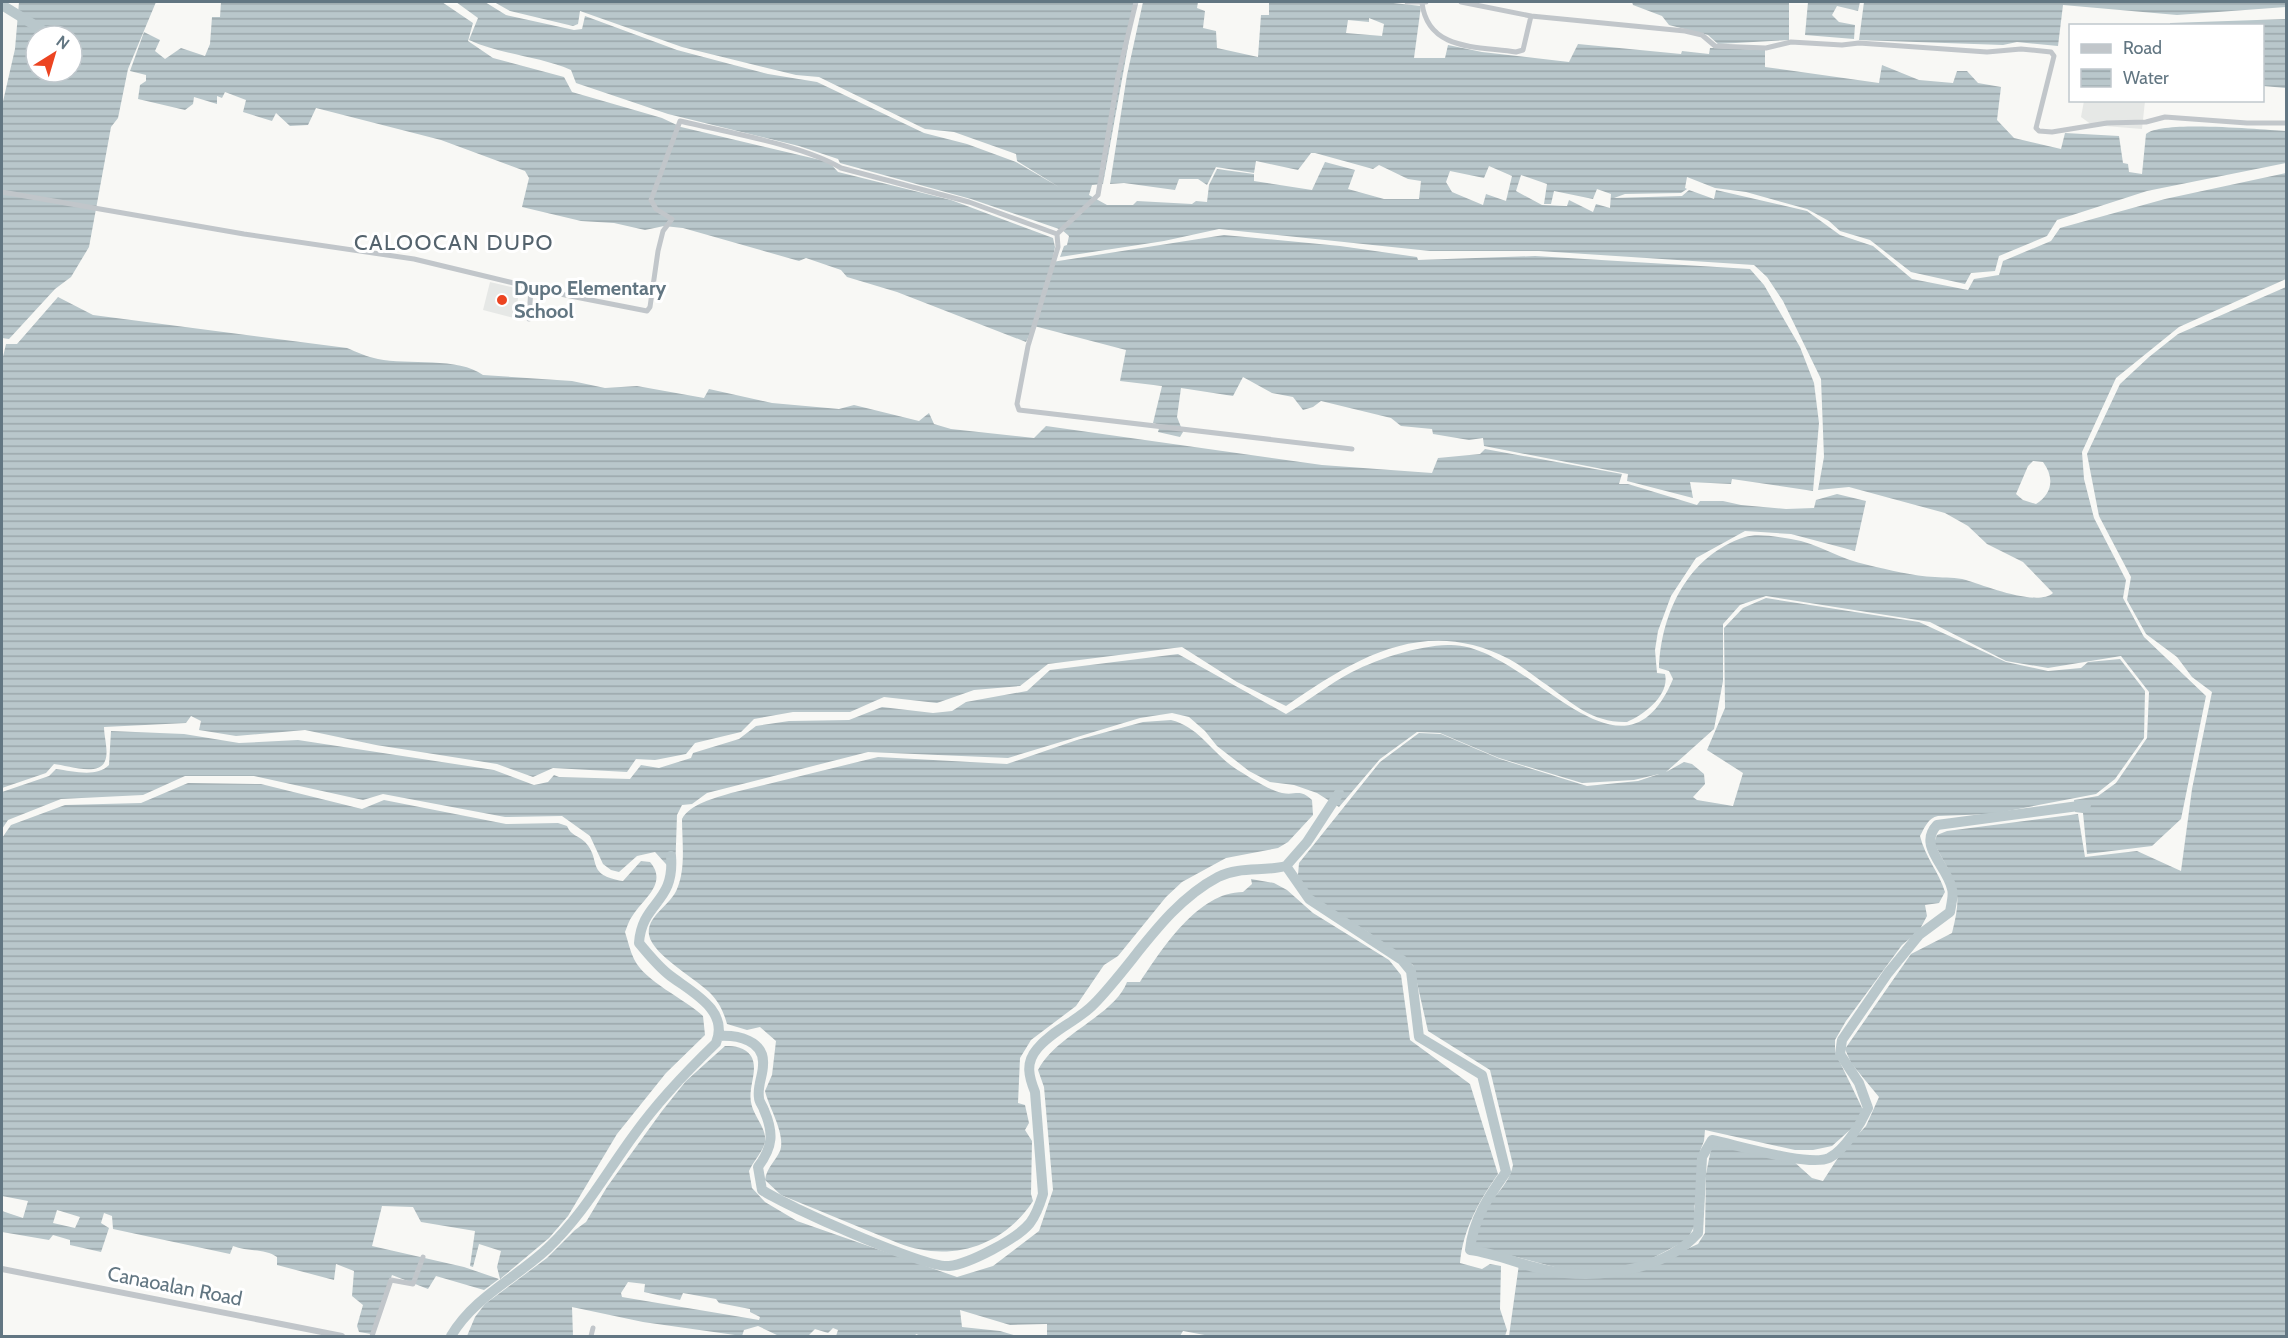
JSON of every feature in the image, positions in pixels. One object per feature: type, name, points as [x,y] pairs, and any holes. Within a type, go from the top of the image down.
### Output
[{"type":"street","points":[[1136,2],[1118,76],[1097,198],[1059,232],[1058,247],[1028,346],[1017,404],[1019,410],[1352,449]]},
{"type":"street","points":[[1407,2],[1424,2],[1423,16],[1438,37],[1458,43],[1516,52],[1523,50],[1531,16]]},
{"type":"street","points":[[1461,2],[1531,16],[1676,29],[1700,34],[1715,46],[1766,48],[1791,42],[1842,45],[1859,43],[1987,52],[2021,49],[2051,52],[2054,56],[2036,128],[2039,131],[2052,132],[2107,123],[2146,122],[2165,117],[2286,123]]},
{"type":"street","points":[[2,192],[414,259],[646,311],[650,309],[663,231],[672,219],[653,207],[651,200],[680,121],[802,152],[828,160],[842,169],[969,202],[1059,232]]},
{"type":"street","points":[[529,319],[531,287]]},
{"type":"street","points":[[372,1336],[391,1280],[413,1284],[423,1257]]},
{"type":"street","name":"Canaoalan Road","points":[[2,1269],[342,1336]]},
{"type":"street","points":[[591,1336],[593,1328]]},
{"type":"shaded area","points":[[2084,102],[2145,102],[2142,129],[2092,125],[2081,117]]},
{"type":"shaded area","name":"Dupo Elementary School","points":[[490,282],[520,289],[514,318],[483,310]]},
{"type":"water","points":[[19,2],[156,2],[128,69],[118,118],[111,127],[89,247],[71,277],[55,289],[9,339],[2,338],[2,106],[15,49]]},
{"type":"water","points":[[221,2],[442,2],[473,23],[468,41],[493,58],[564,77],[572,92],[662,118],[681,127],[829,162],[838,172],[951,200],[1053,238],[1055,247],[1052,262],[1224,235],[1340,246],[1417,257],[1418,260],[1535,256],[1750,269],[1764,285],[1800,347],[1814,383],[1819,423],[1813,491],[1732,479],[1731,484],[1690,482],[1693,498],[1627,481],[1628,474],[1484,446],[1483,438],[1469,440],[1433,434],[1432,429],[1401,426],[1391,418],[1321,401],[1303,410],[1293,397],[1272,393],[1243,377],[1233,396],[1181,388],[1177,417],[1183,432],[1180,437],[1158,432],[1160,425],[1153,423],[1162,386],[1120,381],[1126,350],[1034,326],[1026,342],[897,292],[847,277],[841,270],[806,258],[799,261],[683,228],[664,226],[645,230],[614,223],[581,221],[522,207],[529,178],[525,171],[441,140],[316,108],[308,125],[290,126],[276,113],[272,121],[243,112],[246,100],[225,92],[222,98],[217,96],[217,104],[194,97],[193,104],[185,110],[138,99],[140,85],[146,81],[146,75],[130,71],[144,32],[160,40],[155,51],[165,59],[181,48],[205,56],[210,44],[212,17],[220,17]]},
{"type":"water","points":[[456,2],[485,2],[506,15],[574,30],[582,29],[585,16],[677,50],[768,74],[817,82],[924,133],[967,144],[1016,162],[1059,187],[1017,161],[1016,154],[954,132],[925,129],[819,77],[796,75],[682,47],[580,11],[578,24],[573,26],[510,11],[494,2],[1136,2],[1103,184],[1092,185],[1089,195],[1107,205],[1133,205],[1137,201],[1192,204],[1196,201],[1207,202],[1209,185],[1217,169],[1254,174],[1254,181],[1312,190],[1325,162],[1355,170],[1348,189],[1384,199],[1419,199],[1421,181],[1408,179],[1379,165],[1373,169],[1315,153],[1311,153],[1298,170],[1256,161],[1254,173],[1216,167],[1207,185],[1198,179],[1179,179],[1175,190],[1124,183],[1110,184],[1127,75],[1143,2],[1198,2],[1197,8],[1205,11],[1203,28],[1216,31],[1217,48],[1258,57],[1261,15],[1269,15],[1269,2],[1384,2],[1421,6],[1414,58],[1445,58],[1448,45],[1482,52],[1569,62],[1578,44],[1681,54],[1682,51],[1709,54],[1710,48],[1765,50],[1765,67],[1879,83],[1882,65],[1919,80],[1953,83],[1957,71],[1967,71],[1978,83],[2001,87],[1997,120],[2014,138],[2061,149],[2065,133],[2119,136],[2123,163],[2128,164],[2129,172],[2142,174],[2146,134],[2156,130],[2191,127],[2286,131],[2286,163],[2147,191],[2057,220],[2047,236],[1999,256],[1995,271],[1971,273],[1965,284],[1911,272],[1870,240],[1840,231],[1829,221],[1807,209],[1746,192],[1715,188],[1687,177],[1685,188],[1687,189],[1681,193],[1625,194],[1614,198],[1682,196],[1689,190],[1714,199],[1716,190],[1807,211],[1840,235],[1873,246],[1912,279],[1968,290],[1974,279],[1999,275],[2003,261],[2051,241],[2060,228],[2165,199],[2286,173],[2286,279],[2179,327],[2116,378],[2082,452],[2084,479],[2094,518],[2126,580],[2123,598],[2144,637],[2206,696],[2181,819],[2152,846],[2087,854],[2083,813],[2075,812],[2074,800],[2098,796],[2116,783],[2147,738],[2149,692],[2121,656],[2048,668],[2006,661],[1930,622],[1766,596],[1740,605],[1723,624],[1723,681],[1714,729],[1666,772],[1684,762],[1692,764],[1704,774],[1705,784],[1693,797],[1697,800],[1733,806],[1743,773],[1707,750],[1725,708],[1724,628],[1743,608],[1766,598],[1919,622],[2006,662],[2048,671],[2081,668],[2088,662],[2120,659],[2145,691],[2144,738],[2115,779],[2096,794],[1992,814],[1938,816],[1927,823],[1920,836],[1945,892],[1939,903],[1925,905],[1927,916],[1919,931],[1902,945],[1846,1021],[1835,1040],[1835,1052],[1863,1110],[1860,1121],[1832,1146],[1813,1150],[1795,1150],[1705,1130],[1700,1151],[1697,1201],[1694,1206],[1696,1223],[1687,1240],[1643,1263],[1620,1269],[1570,1271],[1474,1246],[1478,1221],[1504,1185],[1513,1165],[1490,1070],[1428,1031],[1413,965],[1368,932],[1314,900],[1300,885],[1299,863],[1380,762],[1419,733],[1441,734],[1500,759],[1587,786],[1638,781],[1659,774],[1634,780],[1582,783],[1499,758],[1440,733],[1417,732],[1380,759],[1339,807],[1317,793],[1294,785],[1270,782],[1249,771],[1217,746],[1189,717],[1172,713],[1140,718],[1008,758],[868,752],[707,793],[692,804],[682,805],[677,815],[675,874],[655,852],[637,856],[619,872],[611,870],[603,864],[590,836],[562,816],[505,817],[383,794],[363,800],[254,776],[185,776],[143,795],[61,799],[8,820],[2,829],[2,792],[49,776],[56,769],[91,773],[104,769],[109,765],[111,731],[184,734],[239,743],[298,740],[494,770],[534,785],[548,782],[554,775],[630,779],[641,765],[659,768],[691,758],[693,753],[739,739],[756,726],[789,721],[849,720],[882,707],[933,713],[952,711],[966,702],[1027,691],[1050,670],[1178,654],[1286,714],[1363,667],[1411,650],[1448,645],[1478,650],[1509,666],[1571,707],[1600,722],[1627,725],[1652,713],[1673,679],[1669,671],[1659,668],[1661,647],[1665,626],[1682,588],[1708,557],[1725,546],[1755,535],[1801,541],[1858,563],[1910,574],[1962,579],[2024,597],[2045,597],[2053,593],[2023,562],[1987,544],[1968,526],[1945,513],[1849,487],[1818,490],[1824,457],[1821,379],[1783,301],[1767,277],[1754,265],[1539,251],[1430,251],[1219,229],[1164,241],[1060,257],[1069,236],[1062,230],[971,199],[840,163],[838,159],[799,146],[668,114],[576,83],[571,70],[469,40],[478,18]],"holes":[[[1369,18],[1384,24],[1382,36],[1346,33],[1348,20],[1369,22]],[[1489,166],[1512,176],[1506,201],[1486,194],[1483,205],[1452,192],[1446,182],[1450,171],[1484,178]],[[1521,175],[1547,184],[1544,204],[1551,204],[1554,191],[1593,199],[1597,189],[1611,194],[1610,208],[1596,204],[1593,212],[1569,200],[1567,206],[1542,205],[1516,191]],[[2033,461],[2043,462],[2049,474],[2048,491],[2036,504],[2023,500],[2016,494],[2028,466]]]},
{"type":"water","points":[[1632,2],[1789,2],[1789,40],[1718,44],[1708,35],[1669,25],[1662,16],[1633,5]]},
{"type":"water","points":[[1808,2],[1860,2],[1858,11],[1837,6],[1832,15],[1839,22],[1855,25],[1854,39],[1805,35]]},
{"type":"water","points":[[1864,2],[2286,2],[2286,7],[2177,15],[2063,5],[2058,46],[2017,42],[2003,45],[1859,40]]},
{"type":"water","points":[[2286,19],[2286,88],[2264,86],[2264,24],[2170,23]]},
{"type":"water","points":[[2286,287],[2286,1336],[1509,1336],[1519,1264],[1567,1277],[1630,1272],[1643,1269],[1698,1244],[1705,1233],[1706,1174],[1711,1149],[1715,1144],[1792,1160],[1812,1178],[1823,1181],[1843,1150],[1866,1126],[1879,1097],[1851,1063],[1845,1049],[1911,954],[1952,933],[1956,918],[1957,895],[1952,877],[1934,843],[1937,835],[1947,831],[2078,814],[2085,857],[2137,851],[2181,871],[2192,789],[2212,692],[2192,677],[2177,657],[2146,634],[2127,600],[2131,577],[2099,516],[2087,454],[2120,384],[2149,357],[2178,334]]},
{"type":"water","points":[[58,297],[93,315],[347,348],[378,359],[461,366],[483,375],[572,381],[605,388],[637,386],[704,398],[709,389],[772,403],[839,409],[854,405],[919,421],[929,413],[934,424],[951,429],[1034,438],[1046,426],[1322,465],[1432,473],[1438,458],[1480,454],[1485,449],[1622,474],[1619,484],[1628,484],[1697,505],[1700,501],[1723,501],[1786,509],[1814,508],[1816,500],[1837,494],[1866,501],[1855,551],[1791,534],[1745,531],[1696,558],[1671,596],[1658,631],[1655,650],[1657,673],[1665,674],[1664,689],[1660,697],[1648,709],[1627,722],[1604,719],[1584,711],[1524,668],[1478,646],[1448,641],[1420,642],[1392,648],[1365,658],[1338,672],[1286,706],[1237,682],[1182,647],[1048,664],[1020,686],[974,690],[937,703],[884,697],[850,712],[793,712],[754,719],[741,732],[695,743],[686,754],[655,760],[636,759],[627,772],[553,768],[533,777],[497,764],[376,745],[305,730],[236,736],[199,730],[201,721],[191,716],[186,723],[104,727],[107,753],[102,766],[89,769],[54,764],[46,773],[2,788],[2,361],[6,344],[17,344]]},
{"type":"water","points":[[1171,720],[1191,729],[1231,766],[1261,784],[1282,793],[1300,793],[1308,796],[1312,800],[1313,815],[1288,842],[1278,848],[1226,858],[1182,882],[1166,897],[1118,956],[1104,965],[1076,1006],[1031,1040],[1020,1058],[1018,1103],[1025,1105],[1029,1123],[1025,1130],[1032,1141],[1031,1194],[1033,1201],[1021,1217],[991,1240],[955,1251],[936,1251],[917,1249],[898,1243],[781,1195],[765,1180],[767,1172],[780,1151],[781,1144],[779,1129],[765,1091],[772,1075],[776,1041],[760,1027],[747,1030],[727,1024],[712,995],[667,959],[652,943],[649,935],[651,922],[674,895],[680,881],[683,855],[682,819],[686,814],[704,802],[731,793],[878,757],[1007,764],[1077,740],[1143,722]]},
{"type":"water","points":[[188,783],[261,784],[362,809],[384,800],[506,824],[558,823],[567,826],[571,832],[585,842],[593,855],[596,866],[603,875],[623,881],[641,861],[650,862],[655,870],[655,884],[627,926],[625,932],[630,949],[634,959],[646,975],[703,1016],[705,1035],[666,1073],[617,1134],[568,1216],[549,1238],[500,1279],[497,1267],[501,1251],[479,1244],[473,1267],[470,1266],[475,1231],[421,1222],[413,1207],[382,1206],[372,1246],[464,1267],[499,1279],[484,1290],[436,1276],[428,1289],[392,1275],[371,1334],[359,1332],[357,1326],[363,1305],[352,1296],[354,1271],[336,1264],[334,1280],[277,1265],[277,1257],[267,1252],[233,1246],[230,1254],[113,1229],[112,1216],[104,1213],[101,1223],[109,1228],[101,1252],[70,1245],[70,1240],[53,1235],[49,1240],[2,1232],[2,1211],[23,1218],[28,1201],[2,1196],[2,838],[11,825],[65,805],[141,803]],"holes":[[[57,1210],[80,1217],[75,1228],[53,1223]]]},
{"type":"water","points":[[1251,879],[1274,883],[1287,890],[1313,913],[1389,960],[1401,975],[1410,1040],[1470,1084],[1498,1174],[1484,1195],[1468,1227],[1460,1263],[1482,1269],[1490,1264],[1501,1266],[1500,1309],[1507,1330],[1505,1336],[1210,1336],[1183,1331],[1180,1336],[1047,1336],[1047,1324],[1010,1325],[960,1310],[962,1327],[1000,1331],[1017,1336],[921,1336],[916,1334],[915,1336],[836,1336],[838,1330],[833,1328],[828,1333],[815,1329],[808,1336],[779,1336],[758,1326],[744,1330],[742,1336],[643,1322],[572,1307],[573,1336],[467,1336],[475,1317],[485,1304],[547,1258],[586,1222],[607,1187],[662,1111],[686,1081],[725,1046],[743,1049],[749,1053],[753,1061],[754,1072],[750,1096],[754,1112],[764,1132],[765,1142],[749,1171],[752,1188],[765,1202],[797,1221],[957,1277],[993,1266],[1039,1231],[1053,1190],[1044,1087],[1038,1070],[1058,1046],[1111,1005],[1121,994],[1127,982],[1140,982],[1170,939],[1196,912],[1211,901],[1243,892],[1252,884]],"holes":[[[628,1282],[645,1284],[644,1292],[680,1300],[683,1293],[716,1299],[719,1303],[750,1309],[750,1312],[760,1317],[759,1320],[622,1297],[621,1293]]]},
{"type":"waterway","points":[[2,5],[33,24]]},
{"type":"waterway","points":[[719,1036],[748,1041],[760,1050],[762,1057],[763,1069],[759,1098],[770,1133],[767,1153],[758,1167],[762,1190],[825,1222],[913,1257],[949,1266],[968,1261],[1004,1243],[1024,1229],[1030,1223],[1042,1198],[1035,1092],[1029,1070],[1033,1054],[1050,1036],[1094,1004],[1166,918],[1199,889],[1218,877],[1235,871],[1286,866],[1307,842],[1339,793]]},
{"type":"waterway","points":[[1286,866],[1309,899],[1402,960],[1411,971],[1419,1037],[1482,1075],[1506,1172],[1478,1218],[1470,1250],[1553,1272],[1600,1273],[1637,1268],[1654,1262],[1670,1255],[1698,1233],[1702,1157],[1712,1140],[1790,1158],[1819,1160],[1835,1154],[1852,1136],[1868,1108],[1859,1083],[1840,1054],[1842,1040],[1888,973],[1919,935],[1950,912],[1952,889],[1930,841],[1937,825],[2086,805]]},
{"type":"waterway","points":[[451,1336],[471,1310],[561,1235],[653,1110],[716,1043],[719,1031],[713,1011],[696,994],[664,971],[639,943],[641,929],[646,918],[668,884],[671,856]]},
{"type":"place","name":"Dupo Elementary School","points":[[502,300]]},
{"type":"district","name":"CALOOCAN DUPO","points":[[454,242]]}]
